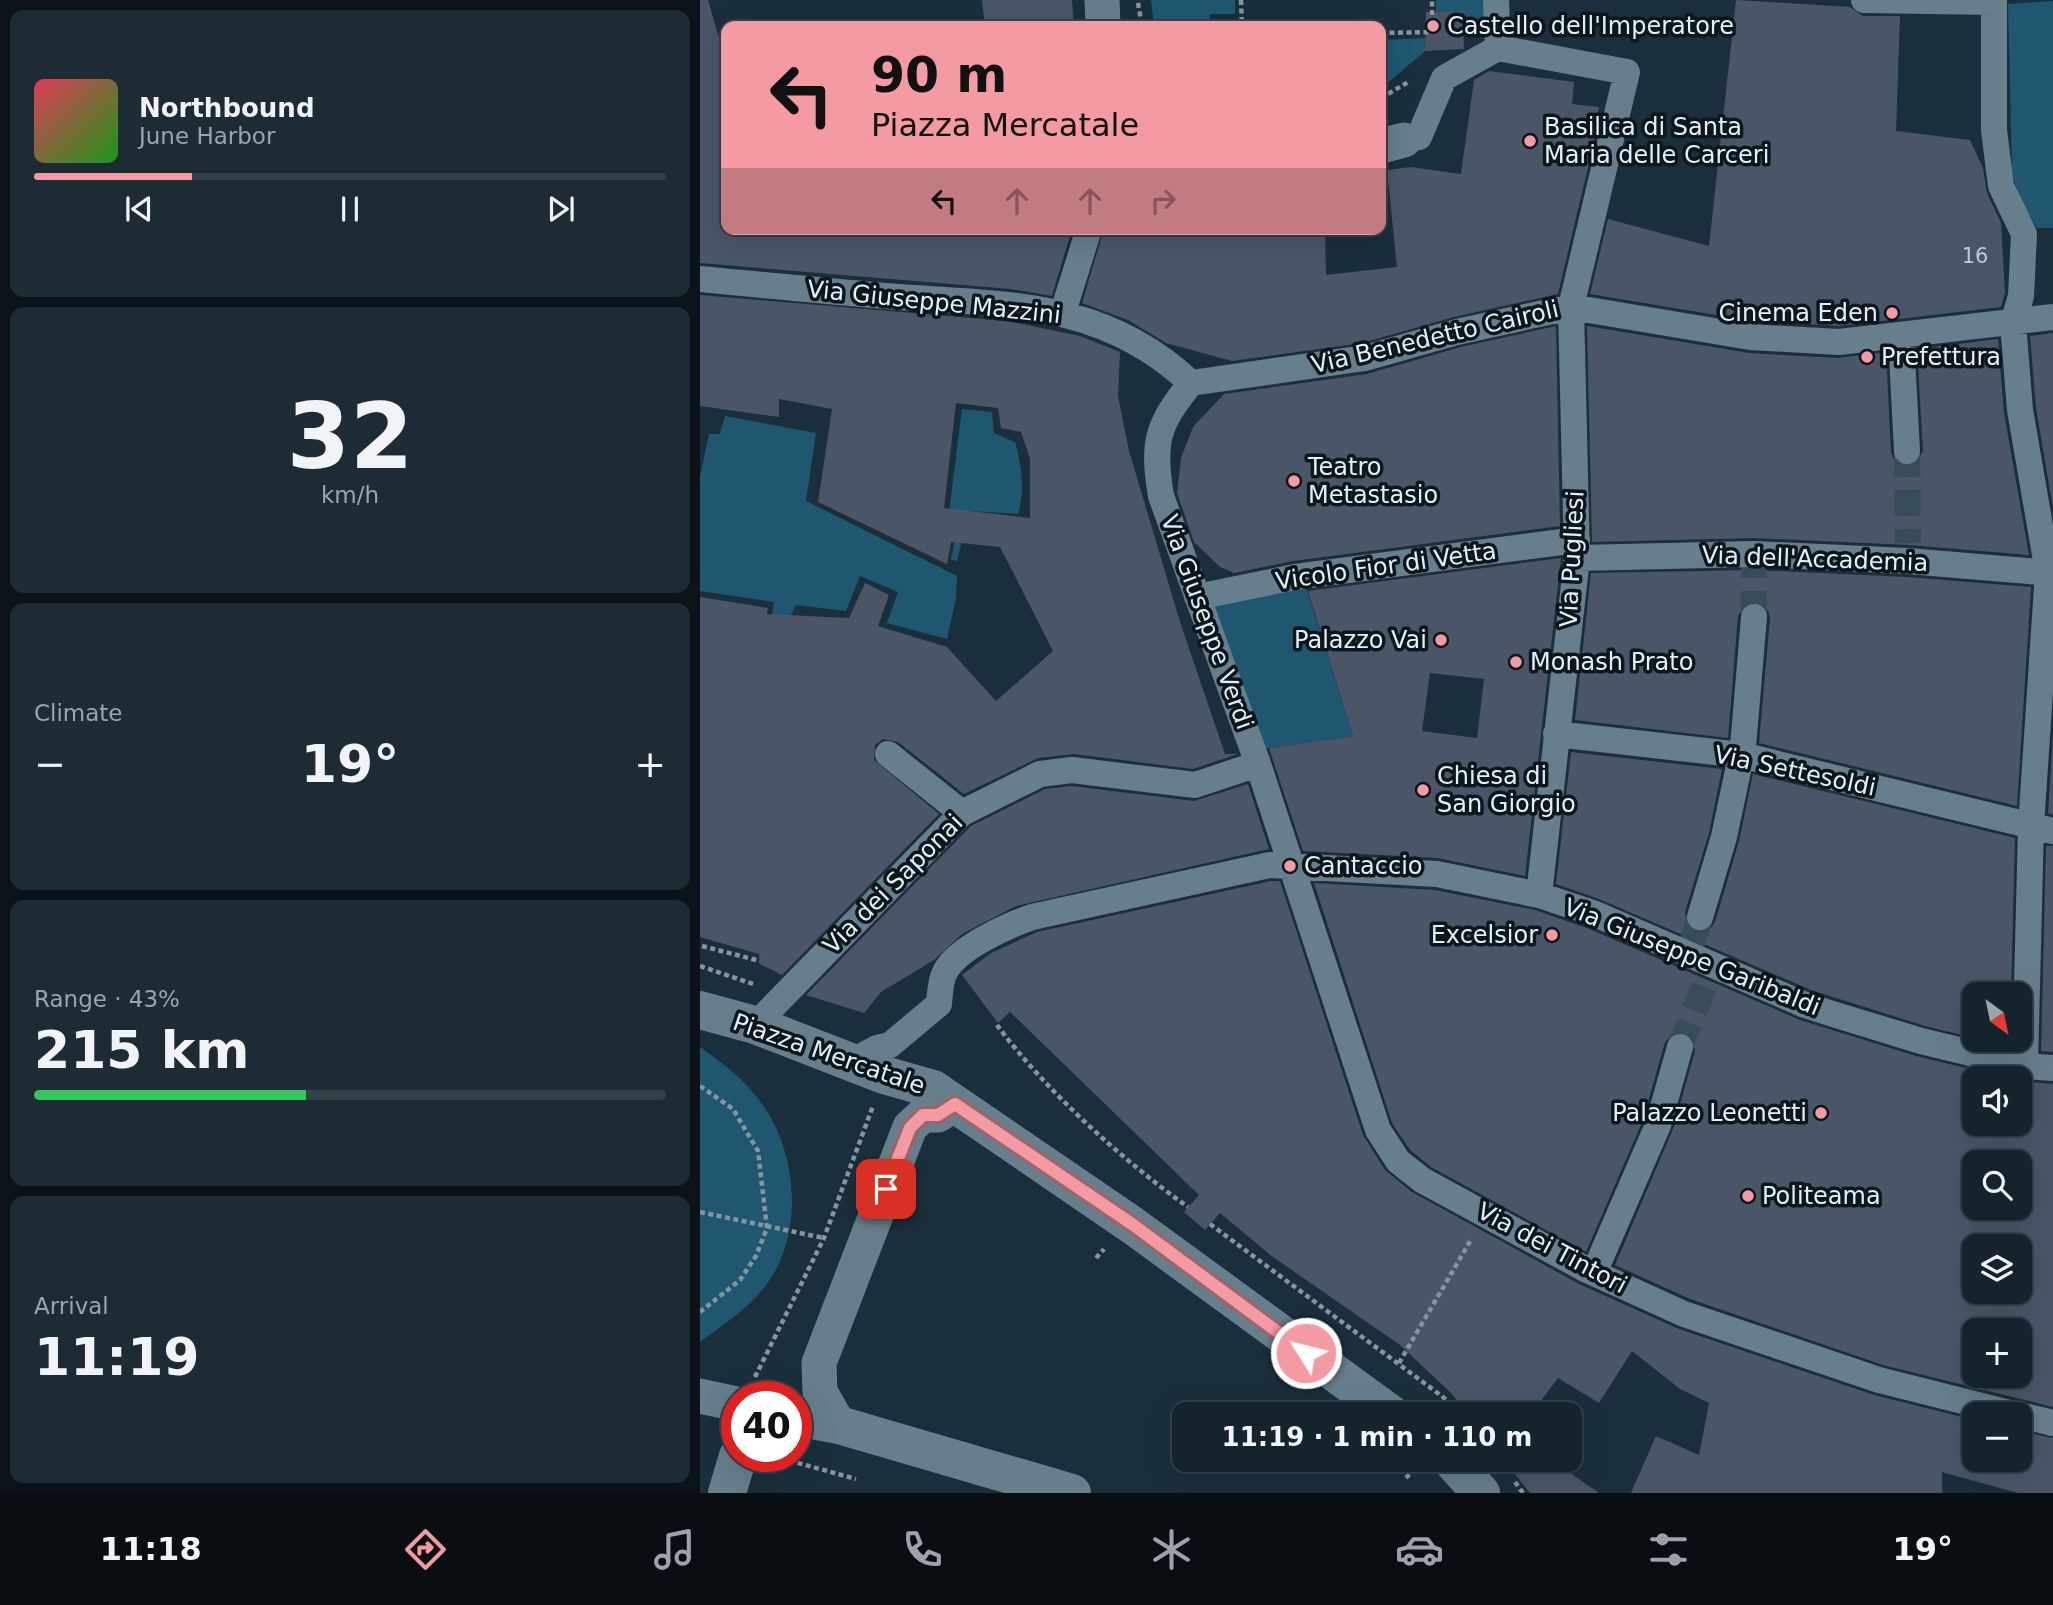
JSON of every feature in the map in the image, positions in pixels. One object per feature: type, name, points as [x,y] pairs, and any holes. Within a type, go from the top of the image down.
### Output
[{"type":"street","points":[[1102,0],[1103,21]]},
{"type":"street","points":[[1392,143],[1419,137],[1444,78],[1498,48],[1496,0]]},
{"type":"street","points":[[1864,0],[1994,1],[1994,130],[2001,186],[2024,234],[2021,296],[2013,323],[2020,410],[2050,572],[2042,829],[2025,1066]]},
{"type":"street","name":"Via Pugliesi","points":[[1498,48],[1626,72],[1592,206],[1571,307],[1577,549],[1539,895]]},
{"type":"street","points":[[1063,312],[1087,235]]},
{"type":"street","name":"Via Giuseppe Mazzini","points":[[700,279],[1063,312],[1123,333],[1171,364],[1191,383]]},
{"type":"street","name":"Via Benedetto Cairoli","points":[[1191,383],[1365,358],[1457,332],[1571,307],[1750,337],[1839,342],[1901,337],[2053,317]]},
{"type":"street","points":[[1901,337],[1907,451]]},
{"type":"street","name":"Via Giuseppe Verdi","points":[[1191,383],[1165,416],[1155,459],[1161,496],[1258,764],[1290,866]]},
{"type":"street","name":"Via dell'Accademia","points":[[1577,549],[1754,559],[1908,552],[2050,572]]},
{"type":"street","name":"Vicolo Fior di Vetta","points":[[1197,597],[1296,577],[1577,549]]},
{"type":"street","points":[[1700,917],[1724,837],[1741,755],[1754,617]]},
{"type":"street","name":"Via Settesoldi","points":[[1556,734],[1741,755],[2042,829]]},
{"type":"street","points":[[888,754],[962,813]]},
{"type":"street","name":"Via dei Saponai","points":[[755,1025],[962,813],[1040,775],[1072,770],[1195,785],[1258,764]]},
{"type":"street","name":"Via Giuseppe Garibaldi","points":[[867,1068],[877,1048],[890,1045],[939,1004],[944,974],[952,961],[1002,928],[1032,917],[1270,865],[1437,874],[1539,895],[1638,930],[1825,1012],[1921,1041],[2025,1066]]},
{"type":"street","name":"Via dei Tintori","points":[[1290,866],[1378,1130],[1398,1161],[1422,1180],[1594,1273],[1684,1314],[1879,1381],[1965,1402]]},
{"type":"street","name":"Piazza Mercatale","points":[[700,1010],[755,1025],[867,1068],[933,1089],[1132,1224],[1375,1402]]},
{"type":"street","points":[[1594,1273],[1658,1125],[1680,1047]]},
{"type":"street","name":"Via Giuseppe Garibaldi","points":[[2032,1066],[2053,1068]]},
{"type":"street","name":"Piazza Mercatale","points":[[839,1425],[820,1392],[819,1363],[910,1128],[923,1115],[938,1115],[955,1104]]},
{"type":"street","points":[[700,1396],[721,1396]]},
{"type":"street","points":[[2032,1418],[2053,1423]]},
{"type":"street","points":[[812,1420],[839,1425],[1072,1493]]},
{"type":"street","points":[[727,1493],[733,1472]]},
{"type":"street","points":[[1456,1472],[1481,1493]]},
{"type":"path","points":[[1138,0],[1141,21]]},
{"type":"path","points":[[1241,0],[1242,21]]},
{"type":"path","points":[[1386,33],[1432,32],[1432,0]]},
{"type":"path","points":[[1386,95],[1412,79]]},
{"type":"path","points":[[702,946],[760,961]]},
{"type":"path","points":[[997,1025],[1026,1064],[1107,1139],[1188,1207]]},
{"type":"path","points":[[750,1381],[824,1238],[867,1068]]},
{"type":"path","points":[[700,1086],[733,1109],[758,1151],[767,1228],[756,1256],[740,1280],[700,1312]]},
{"type":"path","points":[[700,1212],[824,1238]]},
{"type":"path","points":[[1399,1364],[1487,1213]]},
{"type":"path","points":[[1210,1224],[1447,1402]]},
{"type":"path","points":[[1442,1402],[1443,1398]]},
{"type":"path","points":[[812,1467],[856,1479]]},
{"type":"path","points":[[1406,1478],[1410,1472]]},
{"type":"shaded area","points":[[1151,0],[1235,0],[1235,14],[1210,14],[1210,21],[1153,21]]},
{"type":"shaded area","points":[[1436,0],[1488,0],[1490,28],[1464,30],[1462,11],[1436,12]]},
{"type":"shaded area","points":[[2053,1],[2053,228],[2037,228],[2022,204],[2012,174],[2008,4]]},
{"type":"shaded area","points":[[1425,38],[1425,51],[1386,82],[1386,40]]},
{"type":"shaded area","points":[[962,409],[992,412],[994,433],[1015,442],[1022,487],[1018,514],[969,511],[957,561],[951,560],[960,513],[949,512]]},
{"type":"shaded area","points":[[725,416],[816,433],[806,501],[957,576],[956,598],[947,639],[887,623],[898,592],[860,576],[846,611],[796,605],[781,635],[770,627],[774,602],[700,591],[700,477],[709,434],[720,434]]},
{"type":"shaded area","points":[[1304,580],[1353,736],[1261,749],[1209,594]]},
{"type":"shaded area","points":[[700,1047],[743,1082],[770,1115],[787,1161],[792,1210],[782,1257],[771,1278],[747,1306],[700,1342]]},
{"type":"building","points":[[700,0],[708,0],[721,45],[721,235],[1070,235],[1052,296],[1011,289],[700,263]]},
{"type":"building","points":[[982,0],[1072,0],[1074,21],[984,21]]},
{"type":"building","points":[[1736,0],[1850,7],[1863,16],[1900,16],[1896,131],[1970,140],[1983,168],[1987,193],[2001,223],[2005,293],[2001,307],[1839,326],[1752,321],[1590,294],[1608,219],[1709,246]]},
{"type":"building","name":"Castello dell'Imperatore","points":[[1462,11],[1464,49],[1425,51],[1426,12]]},
{"type":"building","points":[[1489,71],[1574,82],[1572,104],[1599,107],[1594,142],[1558,294],[1454,317],[1362,343],[1232,361],[1166,343],[1128,320],[1082,303],[1102,235],[1325,235],[1326,275],[1397,267],[1387,170],[1411,167],[1461,174],[1474,80]]},
{"type":"building","points":[[700,295],[1007,321],[1080,336],[1120,352],[1118,396],[1129,451],[1181,625],[1225,754],[1238,754],[1193,769],[1074,754],[1038,758],[964,794],[898,742],[883,739],[875,745],[874,760],[939,814],[782,975],[760,964],[759,954],[700,937],[700,597],[768,608],[767,614],[849,618],[865,583],[889,595],[878,626],[947,647],[996,701],[1053,651],[1000,547],[951,542],[947,564],[818,502],[832,409],[779,399],[779,417],[700,406]],"holes":[[[956,403],[998,408],[1001,428],[1021,432],[1030,459],[1030,518],[944,508]]]},
{"type":"building","points":[[1556,326],[1560,526],[1293,561],[1234,573],[1220,567],[1194,542],[1177,493],[1181,458],[1193,427],[1224,394],[1367,374],[1461,347]]},
{"type":"building","points":[[1587,326],[1749,353],[1838,358],[1886,352],[1891,452],[1894,460],[1907,467],[1916,464],[1923,451],[1917,349],[1998,339],[2004,413],[2029,555],[1909,545],[1755,538],[1592,542]]},
{"type":"building","points":[[2053,333],[2053,508],[2036,408],[2030,336]]},
{"type":"building","name":"Palazzo Vai","points":[[1561,558],[1525,876],[1438,858],[1303,851],[1269,748],[1353,736],[1308,591]],"holes":[[[1430,673],[1484,679],[1477,738],[1422,731]]]},
{"type":"building","points":[[1754,570],[1907,577],[2031,587],[2017,806],[1759,743],[1770,618],[1768,610],[1756,601],[1747,603],[1738,616],[1728,738],[1575,720],[1591,573]]},
{"type":"building","points":[[2053,733],[2053,815],[2048,813]]},
{"type":"building","points":[[1571,752],[1722,769],[1709,833],[1685,912],[1688,927],[1696,932],[1710,929],[1715,922],[1739,841],[1753,774],[2015,838],[2011,982],[1962,982],[1962,1035],[1811,990],[1599,899],[1556,884]]},
{"type":"building","points":[[1248,784],[1269,849],[1016,906],[962,934],[934,960],[881,992],[864,1013],[806,995],[971,826],[1045,789],[1072,786],[1194,801]]},
{"type":"building","points":[[2046,846],[2053,846],[2053,1052],[2041,1051]]},
{"type":"building","points":[[1280,881],[1363,1135],[1385,1170],[1412,1192],[1579,1284],[1679,1329],[1874,1395],[1962,1417],[1962,1472],[2032,1472],[2032,1434],[2053,1438],[2053,1493],[2018,1493],[1942,1472],[1942,1493],[1631,1493],[1656,1436],[1699,1455],[1709,1403],[1680,1389],[1632,1351],[1599,1403],[1558,1378],[1540,1402],[1458,1402],[1400,1345],[1273,1257],[1220,1213],[1205,1230],[1184,1212],[1199,1195],[1010,1012],[998,1023],[962,975],[991,953],[1037,932]]},
{"type":"building","points":[[1314,883],[1435,890],[1535,910],[1587,928],[1800,1020],[1916,1056],[1962,1067],[1962,1136],[2032,1136],[2032,1082],[2053,1084],[2053,1407],[1976,1388],[2032,1388],[2032,1318],[1962,1318],[1962,1385],[1883,1365],[1690,1299],[1615,1265],[1673,1129],[1695,1051],[1692,1037],[1685,1032],[1675,1032],[1665,1042],[1643,1120],[1586,1252],[1431,1167],[1410,1150],[1392,1123]]},
{"type":"building","points":[[1513,1472],[1569,1472],[1599,1493],[1530,1493]]},
{"type":"tunnel","points":[[1907,451],[1908,543]]},
{"type":"tunnel","points":[[1754,564],[1754,617]]},
{"type":"tunnel","points":[[1692,944],[1700,917]]},
{"type":"tunnel","points":[[1680,1047],[1709,974]]},
{"type":"place","name":"Castello dell'Imperatore","points":[[1433,26]]},
{"type":"place","name":"Basilica di Santa Maria delle Carceri","points":[[1530,141]]},
{"type":"place","name":"Cinema Eden","points":[[1892,313]]},
{"type":"place","name":"Prefettura","points":[[1867,357]]},
{"type":"place","name":"Teatro Metastasio","points":[[1294,481]]},
{"type":"place","name":"Palazzo Vai","points":[[1441,640]]},
{"type":"place","name":"Monash Prato","points":[[1516,662]]},
{"type":"place","name":"Chiesa di San Giorgio","points":[[1423,790]]},
{"type":"place","name":"Cantaccio","points":[[1290,866]]},
{"type":"place","name":"Excelsior","points":[[1552,935]]},
{"type":"place","name":"Palazzo Leonetti","points":[[1821,1113]]},
{"type":"place","name":"Politeama","points":[[1748,1196]]},
{"type":"route","points":[[886,1189],[910,1128],[923,1115],[938,1115],[955,1104],[1132,1224],[1306,1353]]}]
